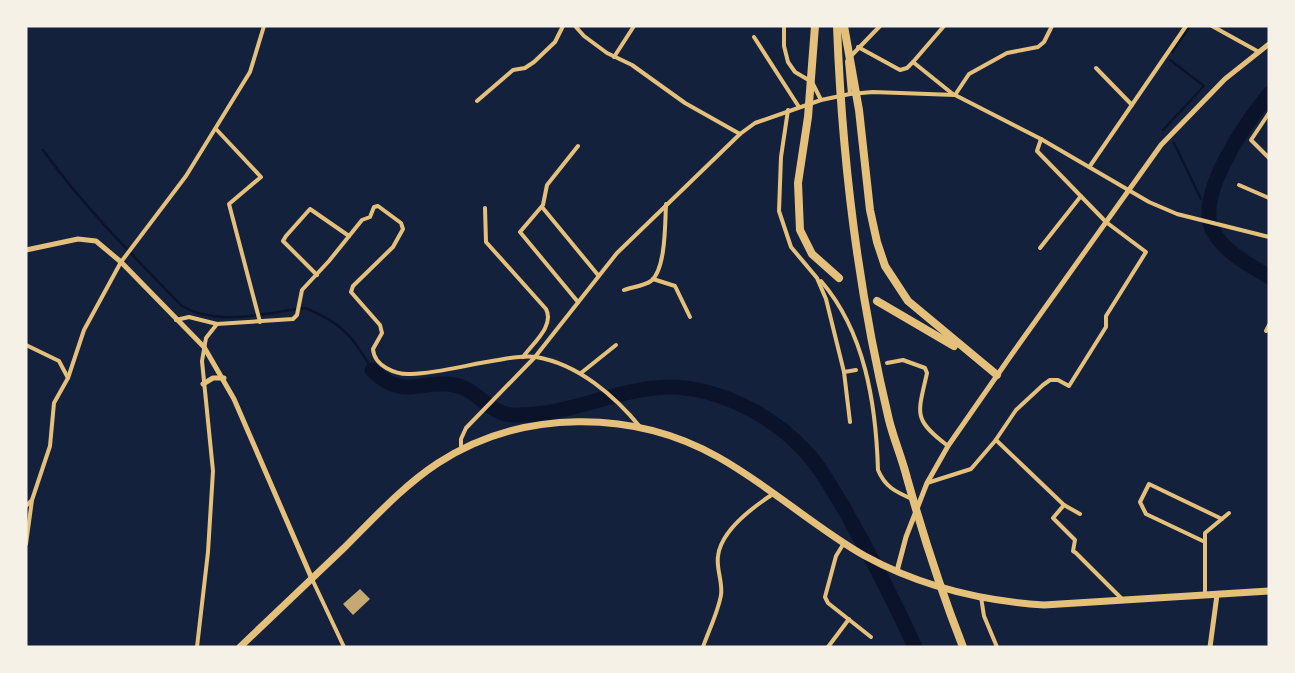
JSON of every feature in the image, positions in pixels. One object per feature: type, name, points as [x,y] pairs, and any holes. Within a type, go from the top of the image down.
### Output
[{"type":"highway","points":[[815,26],[808,117],[798,183],[800,230],[812,254],[839,278]]},
{"type":"highway","points":[[837,26],[842,111],[853,227],[888,414],[921,528],[963,647]]},
{"type":"highway","points":[[844,26],[859,110],[870,210],[876,242],[885,266],[908,301],[997,375]]},
{"type":"highway","points":[[877,301],[919,324],[983,364]]},
{"type":"highway","points":[[240,647],[312,579],[400,491],[419,476],[461,449],[511,431],[564,422],[595,422],[641,428],[667,435],[717,456],[864,555],[898,572],[938,586],[982,597],[1044,605],[1269,592]]},
{"type":"street","points":[[26,544],[32,500],[50,446],[54,403],[68,378],[84,330],[121,262],[186,176],[250,72],[264,26]]},
{"type":"street","points":[[477,101],[513,70],[525,68],[534,62],[554,42],[563,26]]},
{"type":"street","points":[[575,26],[595,45],[642,71],[685,103],[740,134]]},
{"type":"street","points":[[614,57],[634,26]]},
{"type":"street","points":[[784,26],[784,46],[788,62],[795,72],[812,82],[821,100]]},
{"type":"street","points":[[850,94],[847,60],[880,26]]},
{"type":"street","points":[[858,47],[900,70],[904,70],[944,26]]},
{"type":"street","points":[[955,95],[969,74],[1007,53],[1038,47],[1044,42],[1052,26]]},
{"type":"street","points":[[1090,166],[1186,26]]},
{"type":"street","points":[[1212,26],[1259,52]]},
{"type":"street","points":[[754,37],[799,106]]},
{"type":"street","points":[[898,572],[906,536],[927,483],[948,446],[997,375],[1161,145],[1225,78],[1269,44]]},
{"type":"street","points":[[913,62],[955,95],[1041,139],[1128,190],[1178,214],[1269,236]]},
{"type":"street","points":[[1096,68],[1132,105]]},
{"type":"street","points":[[461,449],[462,433],[536,357],[598,275],[666,204],[740,134],[755,123],[799,106],[850,94],[918,93],[955,95]]},
{"type":"street","points":[[788,110],[781,157],[779,211],[791,247],[835,298],[854,332],[871,399],[878,470],[882,479],[889,487],[919,502]]},
{"type":"street","points":[[1269,113],[1251,140],[1269,158]]},
{"type":"street","points":[[216,128],[261,177],[229,204],[260,320]]},
{"type":"street","points":[[927,483],[971,469],[996,440],[1016,410],[1050,380],[1058,380],[1070,386],[1106,327],[1106,316],[1146,252],[1106,222],[1037,151],[1041,139]]},
{"type":"street","points":[[578,146],[547,185],[542,207],[521,230],[520,234],[578,302]]},
{"type":"street","points":[[1239,185],[1269,198]]},
{"type":"street","points":[[1040,248],[1081,196]]},
{"type":"street","points":[[624,290],[649,283],[653,280],[661,262],[666,204]]},
{"type":"street","points":[[176,320],[189,317],[217,324],[293,319],[297,315],[300,292],[362,220],[370,217],[376,206],[403,225],[403,230],[393,247],[351,289],[352,295],[380,326],[382,333],[375,345],[374,354],[386,367],[393,371],[411,374],[522,357],[536,357],[581,373],[613,399],[641,428]]},
{"type":"street","points":[[542,207],[598,275]]},
{"type":"street","points":[[485,208],[486,242],[546,309],[548,316],[548,324],[522,357]]},
{"type":"street","points":[[317,274],[283,241],[286,236],[310,209],[349,236]]},
{"type":"street","points":[[26,250],[84,239],[96,241],[121,262],[204,347],[224,378],[312,579],[344,647]]},
{"type":"street","points":[[817,278],[826,299],[844,372],[850,422]]},
{"type":"street","points":[[653,280],[675,286],[690,317]]},
{"type":"street","points":[[197,647],[208,552],[213,471],[204,384],[204,347],[206,338],[217,324]]},
{"type":"street","points":[[1266,331],[1269,325]]},
{"type":"street","points":[[581,373],[616,344]]},
{"type":"street","points":[[26,345],[59,361],[68,378]]},
{"type":"street","points":[[887,363],[903,360],[925,368],[927,373],[920,415],[929,432],[948,446]]},
{"type":"street","points":[[844,372],[856,370]]},
{"type":"street","points":[[204,384],[213,378],[224,378]]},
{"type":"street","points":[[996,440],[1064,504],[1080,514]]},
{"type":"street","points":[[1205,542],[1146,514],[1140,502],[1149,484],[1222,518]]},
{"type":"street","points":[[703,647],[721,597],[722,586],[717,558],[719,548],[747,513],[773,494]]},
{"type":"street","points":[[26,506],[32,500]]},
{"type":"street","points":[[1064,504],[1053,518],[1075,540],[1074,551],[1124,600]]},
{"type":"street","points":[[1205,596],[1205,533],[1229,513]]},
{"type":"street","points":[[844,542],[836,556],[825,597],[828,603],[871,637]]},
{"type":"street","points":[[1210,647],[1217,596]]},
{"type":"street","points":[[982,597],[984,616],[997,647]]},
{"type":"street","points":[[828,647],[849,619]]},
{"type":"building","points":[[360,589],[370,599],[353,615],[343,604]]},
{"type":"waterway","points":[[1172,52],[1190,26]]},
{"type":"waterway","points":[[1163,130],[1204,86],[1170,60]]},
{"type":"waterway","points":[[1269,94],[1248,122],[1226,160],[1211,198],[1209,216],[1213,231],[1218,239],[1231,252],[1269,277]]},
{"type":"waterway","points":[[1174,143],[1201,199]]},
{"type":"waterway","points":[[43,150],[92,211],[182,306],[211,316],[226,317],[242,317],[305,308],[328,319],[345,332],[359,348],[372,370]]},
{"type":"waterway","points":[[1207,210],[1209,214]]},
{"type":"waterway","points":[[372,370],[393,385],[403,387],[431,384],[462,387],[496,410],[504,414],[513,415],[553,412],[630,392],[669,387],[707,392],[744,406],[762,416],[793,439],[817,466],[864,545],[915,647]]}]
